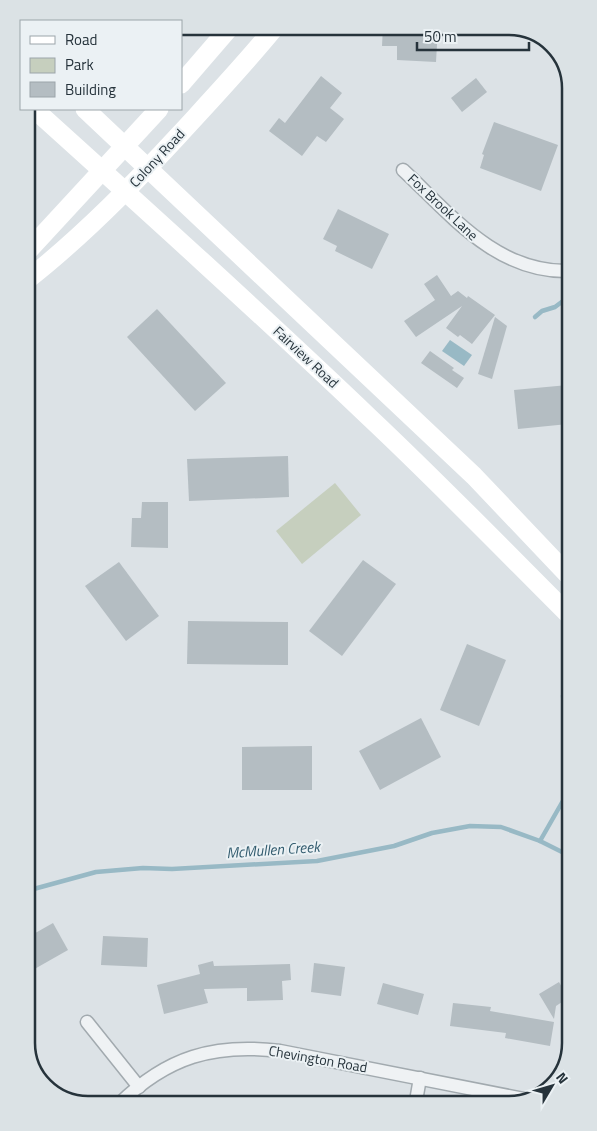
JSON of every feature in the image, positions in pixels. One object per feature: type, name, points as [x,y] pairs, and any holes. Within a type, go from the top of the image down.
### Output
[{"type":"main road","points":[[182,83],[223,35]]},
{"type":"main road","name":"Colony Road","points":[[35,274],[126,191],[245,64],[269,35]]},
{"type":"main road","name":"Fairview Road","points":[[35,110],[126,191],[370,418],[562,608]]},
{"type":"main road","name":"Fairview Road","points":[[86,110],[474,476],[562,568]]},
{"type":"main road","points":[[35,243],[158,110]]},
{"type":"street","name":"Fox Brook Lane","points":[[403,170],[463,228],[488,247],[512,260],[538,268],[562,270]]},
{"type":"street","points":[[87,1022],[139,1087]]},
{"type":"street","name":"Chevington Road","points":[[128,1096],[162,1070],[199,1054],[227,1049],[254,1048],[280,1051],[509,1096]]},
{"type":"street","points":[[417,1096],[420,1078]]},
{"type":"green space","points":[[335,483],[361,515],[302,564],[276,531]]},
{"type":"water","points":[[450,340],[472,355],[464,366],[442,351]]},
{"type":"building","points":[[383,35],[438,35],[436,62],[397,60],[397,46],[382,46]]},
{"type":"building","points":[[321,76],[342,93],[330,108],[344,119],[326,142],[317,136],[302,156],[269,131],[279,118],[285,123]]},
{"type":"building","points":[[476,78],[487,92],[462,112],[451,98]]},
{"type":"building","points":[[494,122],[558,145],[541,191],[480,168],[484,155],[482,154]]},
{"type":"building","points":[[338,209],[389,234],[372,269],[335,251],[337,246],[323,239]]},
{"type":"building","points":[[437,275],[451,296],[458,291],[495,315],[472,344],[446,328],[462,306],[416,337],[404,321],[435,300],[424,284]]},
{"type":"building","points":[[157,309],[226,383],[195,411],[127,337]]},
{"type":"building","points":[[495,317],[507,326],[492,379],[478,374]]},
{"type":"building","points":[[430,351],[454,368],[452,370],[464,378],[457,388],[421,363]]},
{"type":"building","points":[[562,386],[562,425],[518,429],[514,390]]},
{"type":"building","points":[[288,456],[289,497],[189,501],[187,459]]},
{"type":"building","points":[[142,502],[168,502],[168,548],[131,547],[132,518],[141,518]]},
{"type":"building","points":[[363,560],[396,584],[342,656],[309,631]]},
{"type":"building","points":[[119,562],[159,616],[126,641],[85,586]]},
{"type":"building","points":[[188,621],[288,622],[288,665],[187,664]]},
{"type":"building","points":[[467,644],[506,660],[479,726],[440,710]]},
{"type":"building","points":[[421,718],[441,757],[380,790],[359,751]]},
{"type":"building","points":[[312,746],[312,790],[242,790],[242,747]]},
{"type":"building","points":[[53,923],[68,950],[35,969],[35,933]]},
{"type":"building","points":[[103,936],[148,938],[147,967],[101,965]]},
{"type":"building","points":[[213,961],[214,966],[290,964],[291,980],[282,981],[283,1000],[247,1001],[247,988],[204,989],[208,1003],[164,1014],[157,985],[200,974],[198,965]]},
{"type":"building","points":[[314,963],[345,967],[341,996],[311,992]]},
{"type":"building","points":[[559,982],[562,987],[562,1002],[556,1006],[554,1019],[539,994]]},
{"type":"building","points":[[383,983],[424,994],[418,1015],[377,1004]]},
{"type":"building","points":[[453,1003],[491,1007],[490,1011],[554,1022],[550,1046],[505,1038],[506,1033],[450,1026]]},
{"type":"waterway","points":[[535,317],[542,311],[555,307],[562,302]]},
{"type":"waterway","points":[[540,841],[562,802]]},
{"type":"waterway","name":"McMullen Creek","points":[[35,889],[96,872],[143,868],[172,869],[317,861],[394,846],[432,833],[470,826],[501,827],[540,841],[562,852]]}]
